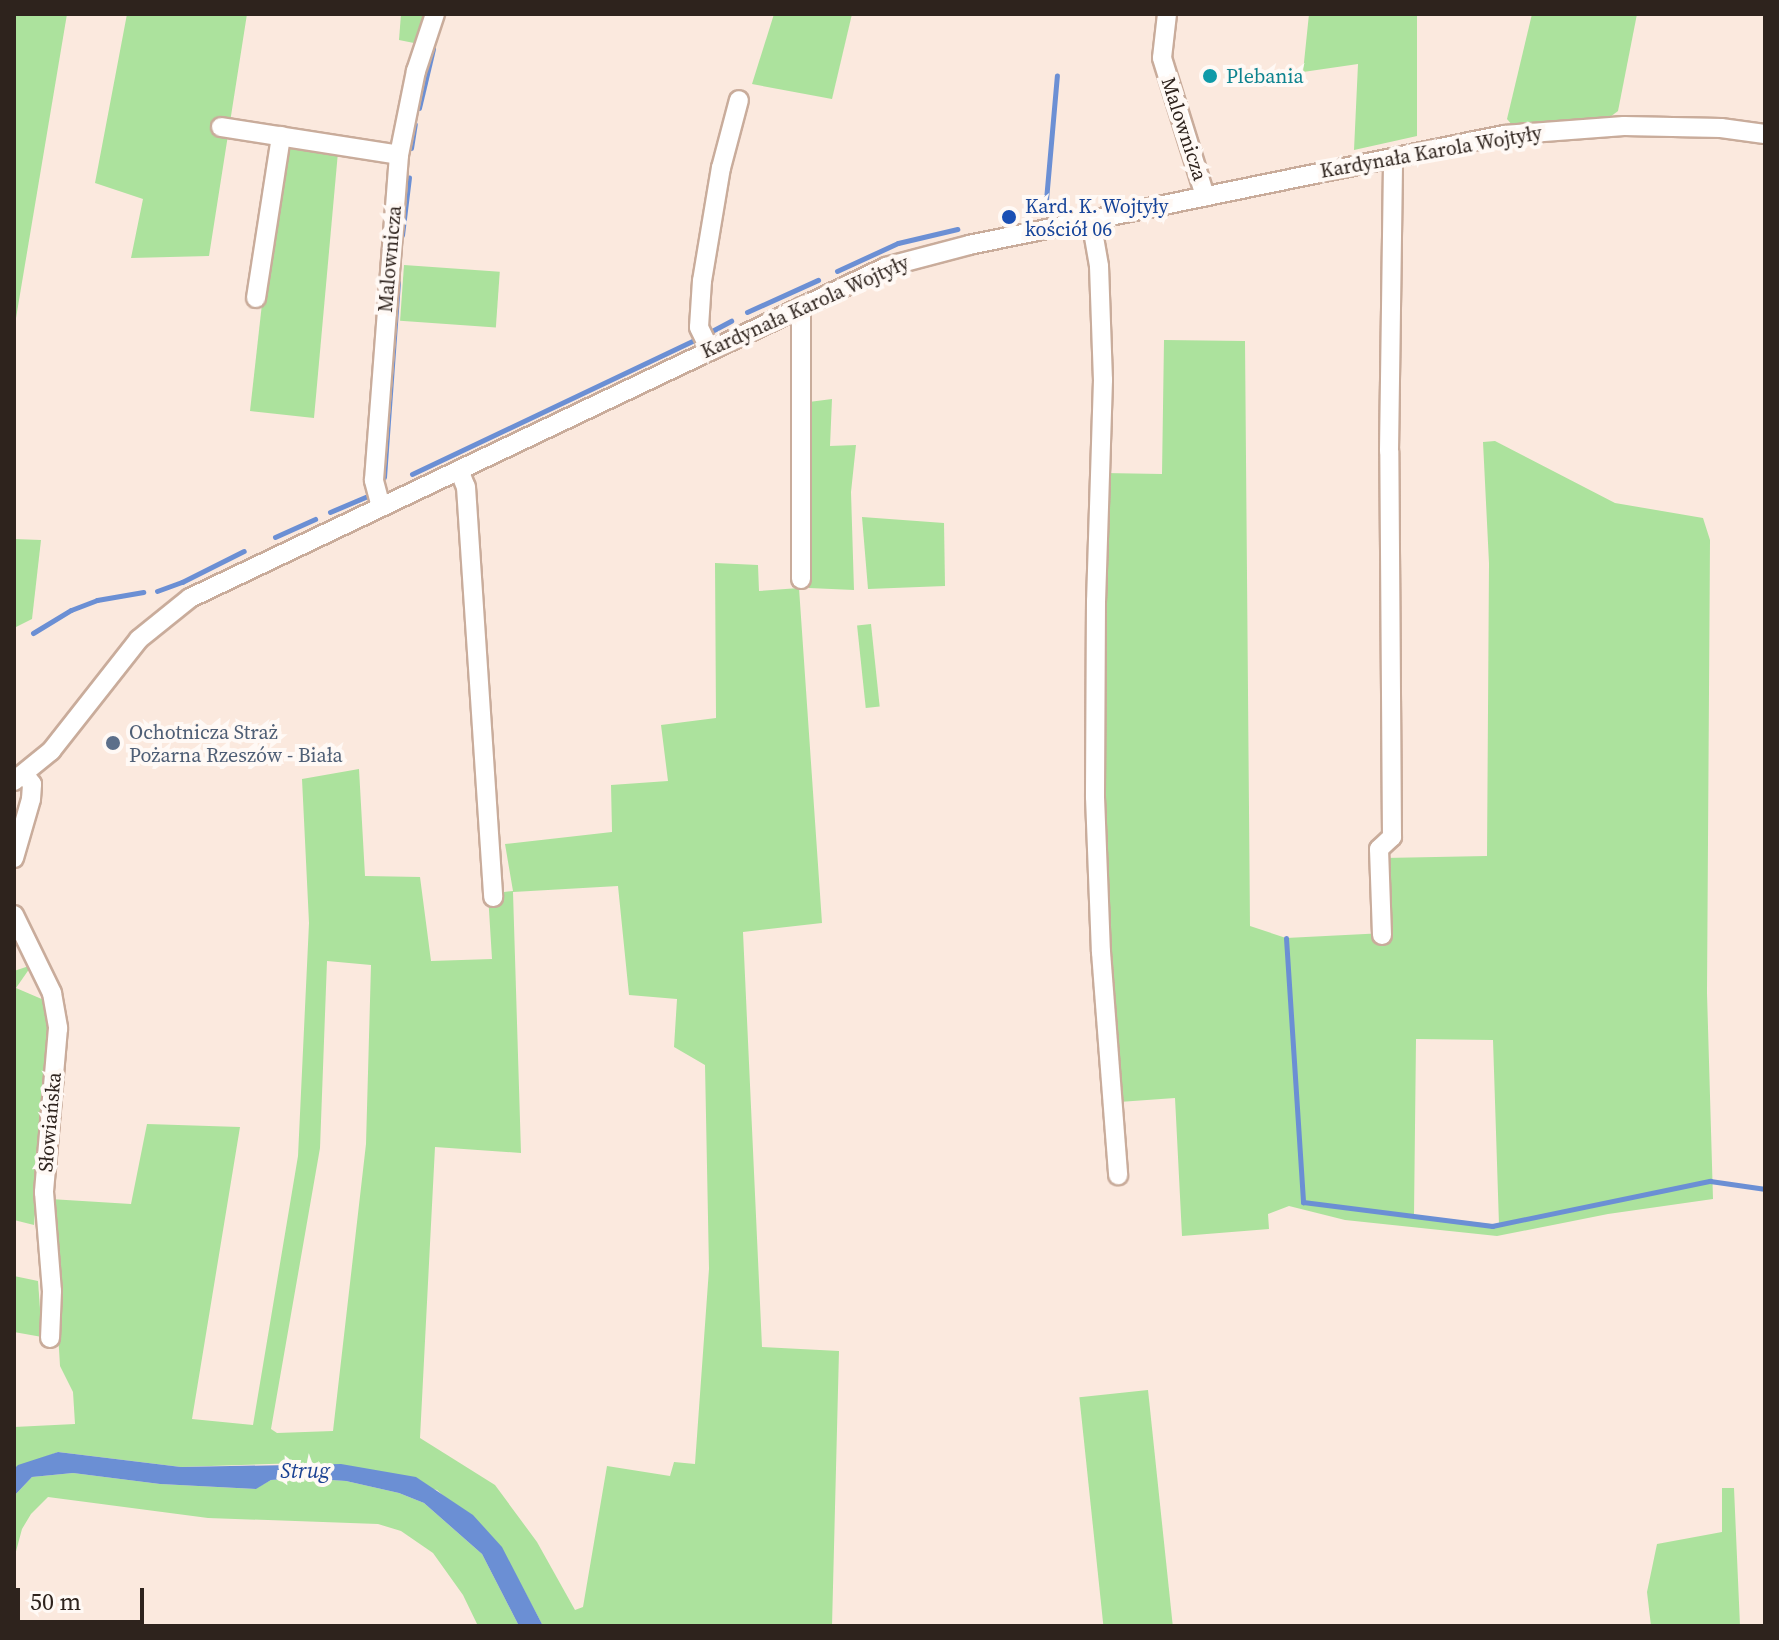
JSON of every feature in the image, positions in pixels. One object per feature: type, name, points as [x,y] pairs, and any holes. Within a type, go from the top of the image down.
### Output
[{"type":"street","name":"Malownicza","points":[[381,507],[374,480],[399,155],[416,71],[435,14]]},
{"type":"street","name":"Malownicza","points":[[1167,14],[1162,58],[1205,196]]},
{"type":"street","points":[[710,350],[699,327],[702,281],[721,168],[739,100]]},
{"type":"street","points":[[221,127],[399,155]]},
{"type":"street","name":"Kardynała Karola Wojtyły","points":[[20,778],[65,734],[139,639],[172,609],[886,267],[919,256],[1504,135],[1585,127],[1688,127],[1765,134]]},
{"type":"street","points":[[256,298],[281,136]]},
{"type":"street","points":[[1382,935],[1379,849],[1392,837],[1389,451],[1393,158]]},
{"type":"street","points":[[1091,220],[1099,266],[1103,380],[1096,601],[1095,797],[1101,952],[1118,1175]]},
{"type":"street","points":[[801,307],[801,579]]},
{"type":"street","points":[[459,470],[466,487],[493,897]]},
{"type":"street","points":[[14,858],[31,799],[32,784],[20,778]]},
{"type":"street","name":"Słowiańska","points":[[14,915],[52,993],[58,1028],[44,1192],[52,1291],[50,1338]]},
{"type":"green space","points":[[14,14],[67,14],[14,330]]},
{"type":"green space","points":[[127,14],[247,14],[209,256],[131,258],[143,199],[95,183]]},
{"type":"green space","points":[[401,14],[431,14],[419,44],[399,40]]},
{"type":"green space","points":[[774,14],[852,14],[832,99],[752,84]]},
{"type":"green space","points":[[1309,14],[1417,14],[1417,136],[1354,150],[1358,64],[1303,72]]},
{"type":"green space","points":[[1532,14],[1637,14],[1618,111],[1610,117],[1512,125],[1507,119]]},
{"type":"green space","points":[[286,143],[338,152],[314,418],[250,411],[269,241]]},
{"type":"green space","points":[[404,265],[500,272],[496,328],[400,321]]},
{"type":"green space","points":[[1164,340],[1245,341],[1250,926],[1286,938],[1385,933],[1384,858],[1487,856],[1489,563],[1483,442],[1495,441],[1615,503],[1703,518],[1710,540],[1707,993],[1713,1199],[1608,1214],[1497,1236],[1345,1220],[1289,1206],[1268,1214],[1269,1229],[1182,1236],[1175,1098],[1119,1102],[1103,872],[1104,473],[1162,474]],"holes":[[[1416,1039],[1493,1040],[1499,1225],[1414,1215]]]},
{"type":"green space","points":[[832,399],[830,446],[856,445],[851,492],[854,590],[809,588],[809,402]]},
{"type":"green space","points":[[862,517],[944,523],[945,586],[868,589]]},
{"type":"green space","points":[[14,539],[41,540],[32,619],[14,628]]},
{"type":"green space","points":[[715,563],[758,565],[759,591],[799,588],[822,923],[743,932],[762,1347],[839,1351],[832,1626],[543,1626],[501,1547],[437,1490],[300,1463],[181,1467],[58,1452],[14,1469],[14,1427],[75,1424],[73,1392],[60,1366],[50,1199],[131,1204],[147,1124],[240,1127],[192,1419],[253,1425],[298,1156],[309,923],[302,779],[359,769],[365,876],[420,877],[431,961],[492,959],[488,894],[513,891],[505,844],[612,832],[611,785],[668,781],[661,725],[716,718]],"holes":[[[618,886],[629,995],[677,999],[674,1047],[705,1065],[709,1269],[695,1464],[674,1462],[670,1476],[607,1466],[583,1607],[575,1610],[537,1542],[495,1485],[420,1438],[435,1147],[521,1153],[513,892]],[[327,961],[371,965],[366,1144],[333,1431],[277,1433],[271,1429],[320,1148]]]},
{"type":"green space","points":[[871,624],[880,707],[866,708],[857,625]]},
{"type":"green space","points":[[32,965],[16,988],[44,1000],[50,1027],[34,1225],[14,1220],[14,971]]},
{"type":"green space","points":[[14,1276],[38,1281],[42,1337],[14,1332]]},
{"type":"green space","points":[[1148,1390],[1173,1626],[1103,1626],[1079,1397]]},
{"type":"green space","points":[[73,1473],[160,1484],[255,1489],[271,1480],[302,1478],[346,1481],[399,1493],[424,1503],[482,1554],[519,1626],[478,1626],[463,1595],[433,1553],[401,1531],[378,1524],[208,1518],[48,1497],[31,1514],[22,1529],[14,1559],[14,1496],[32,1477]]},
{"type":"green space","points":[[1722,1488],[1734,1488],[1740,1626],[1651,1626],[1647,1592],[1657,1544],[1722,1532]]},
{"type":"water","name":"Strug","points":[[58,1452],[181,1467],[341,1464],[416,1477],[473,1515],[502,1547],[543,1626],[519,1626],[482,1554],[424,1503],[399,1493],[346,1481],[302,1478],[271,1480],[256,1489],[160,1484],[73,1473],[32,1477],[14,1496],[14,1469],[18,1465]]},
{"type":"waterway","points":[[419,108],[433,49]]},
{"type":"waterway","points":[[1046,200],[1057,75]]},
{"type":"waterway","points":[[411,148],[415,124]]},
{"type":"waterway","points":[[402,235],[409,177]]},
{"type":"waterway","points":[[837,271],[898,243],[957,229]]},
{"type":"waterway","points":[[747,312],[818,280]]},
{"type":"waterway","points":[[384,477],[398,283]]},
{"type":"waterway","points":[[710,332],[731,321]]},
{"type":"waterway","points":[[412,474],[694,340]]},
{"type":"waterway","points":[[330,512],[366,497]]},
{"type":"waterway","points":[[275,537],[315,519]]},
{"type":"waterway","points":[[157,591],[244,551]]},
{"type":"waterway","points":[[33,633],[71,610],[97,600],[143,592]]},
{"type":"waterway","points":[[1286,938],[1303,1202],[1492,1226],[1710,1181],[1765,1189]]},
{"type":"place","name":"Plebania","points":[[1210,76]]},
{"type":"place","name":"Kard. K. Wojtyły kościół 06","points":[[1009,217]]},
{"type":"place","name":"Ochotnicza Straż Pożarna Rzeszów - Biała","points":[[113,743]]}]
